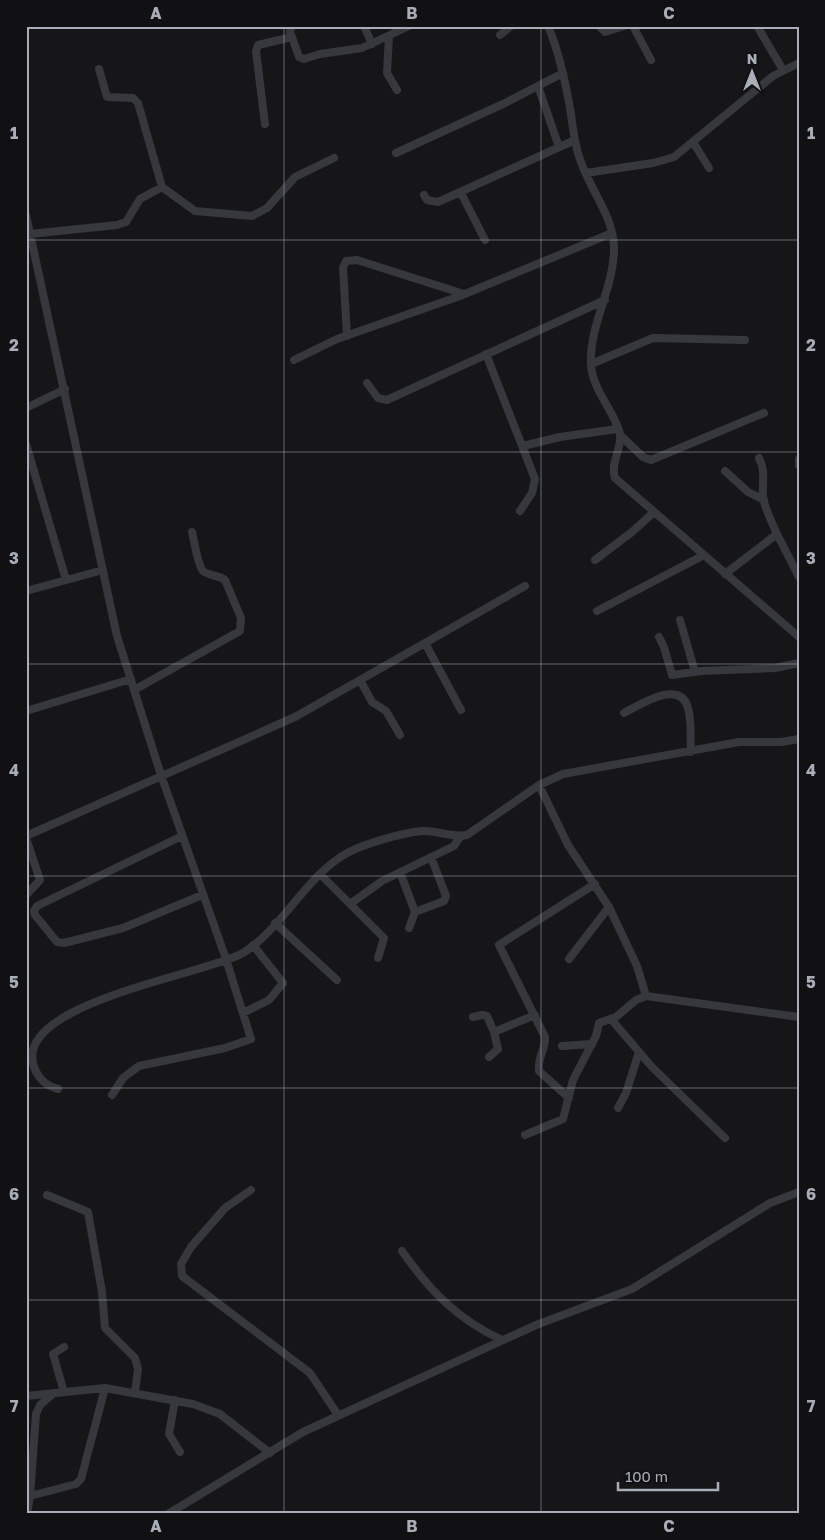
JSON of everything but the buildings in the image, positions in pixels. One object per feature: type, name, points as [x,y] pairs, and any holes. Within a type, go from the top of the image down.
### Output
[{"type":"street","points":[[292,26],[290,32],[301,59],[372,44],[409,26]]},
{"type":"street","points":[[364,26],[372,44]]},
{"type":"street","points":[[500,35],[510,26]]},
{"type":"street","points":[[548,26],[563,73],[575,140],[586,173],[607,214],[612,232],[613,264],[594,336],[591,364],[593,378],[619,432],[643,457],[651,460],[764,413]]},
{"type":"street","points":[[598,26],[606,32],[624,26]]},
{"type":"street","points":[[633,26],[651,60]]},
{"type":"street","points":[[757,26],[783,70]]},
{"type":"street","points":[[389,36],[387,73],[397,90]]},
{"type":"street","points":[[265,124],[257,47],[260,44],[292,37]]},
{"type":"street","points":[[586,173],[674,157],[783,70],[799,63]]},
{"type":"street","points":[[98,69],[107,97],[134,98],[138,103],[162,188],[195,211],[252,216],[267,208],[295,177],[334,158]]},
{"type":"street","points":[[396,153],[563,73]]},
{"type":"street","points":[[538,86],[559,147]]},
{"type":"street","points":[[424,195],[427,200],[434,202],[461,193],[575,140]]},
{"type":"street","points":[[694,142],[709,168]]},
{"type":"street","points":[[30,234],[117,225],[126,222],[140,199],[162,188]]},
{"type":"street","points":[[461,193],[485,240]]},
{"type":"street","points":[[26,215],[117,636],[182,836],[226,959],[250,1039],[226,1048],[139,1066],[123,1078],[112,1095]]},
{"type":"street","points":[[294,360],[346,336],[464,294],[612,232]]},
{"type":"street","points":[[346,336],[343,268],[346,261],[357,260],[464,294]]},
{"type":"street","points":[[367,382],[378,398],[383,401],[605,300]]},
{"type":"street","points":[[591,364],[653,338],[745,340]]},
{"type":"street","points":[[486,354],[533,473],[535,486],[520,511]]},
{"type":"street","points":[[26,408],[64,389]]},
{"type":"street","points":[[523,446],[560,437],[619,432]]},
{"type":"street","points":[[619,432],[613,466],[615,478],[799,637]]},
{"type":"street","points":[[26,444],[66,580]]},
{"type":"street","points":[[759,458],[764,469],[764,500],[777,534],[799,577]]},
{"type":"street","points":[[799,459],[799,465]]},
{"type":"street","points":[[725,471],[748,492],[764,500]]},
{"type":"street","points":[[595,560],[632,532],[654,512]]},
{"type":"street","points":[[134,690],[194,655],[235,635],[241,628],[241,618],[225,580],[201,568],[192,532]]},
{"type":"street","points":[[725,574],[777,534]]},
{"type":"street","points":[[597,612],[704,555]]},
{"type":"street","points":[[26,591],[103,570]]},
{"type":"street","points":[[28,893],[40,880],[26,837],[162,775],[241,743],[295,717],[525,586]]},
{"type":"street","points":[[680,620],[695,672]]},
{"type":"street","points":[[658,637],[664,647],[670,673],[674,675],[695,672],[775,668],[799,663]]},
{"type":"street","points":[[425,643],[461,710]]},
{"type":"street","points":[[26,711],[131,679]]},
{"type":"street","points":[[360,680],[372,702],[386,711],[400,735]]},
{"type":"street","points":[[624,713],[660,695],[674,695],[685,702],[688,708],[691,752]]},
{"type":"street","points":[[58,1089],[44,1082],[34,1066],[32,1058],[34,1047],[41,1036],[52,1027],[80,1009],[106,997],[240,954],[253,945],[321,875],[350,851],[380,841],[422,831],[460,837],[467,836],[539,785],[563,774],[739,742],[781,742],[799,739]]},
{"type":"street","points":[[539,785],[568,845],[609,907],[637,966],[646,996]]},
{"type":"street","points":[[182,836],[37,906],[34,911],[35,915],[57,942],[64,943],[123,928],[202,895]]},
{"type":"street","points":[[350,904],[382,881],[454,846],[460,837]]},
{"type":"street","points":[[415,912],[444,901],[446,896],[431,857]]},
{"type":"street","points":[[400,872],[415,912],[410,928]]},
{"type":"street","points":[[321,875],[384,938],[378,958]]},
{"type":"street","points":[[569,1098],[540,1071],[539,1059],[546,1041],[536,1016],[500,945],[595,884]]},
{"type":"street","points":[[569,959],[609,907]]},
{"type":"street","points":[[275,923],[337,980]]},
{"type":"street","points":[[243,1013],[269,1000],[283,983],[253,945]]},
{"type":"street","points":[[525,1135],[563,1119],[573,1080],[592,1044],[599,1023],[611,1019],[636,1000],[646,996],[799,1017]]},
{"type":"street","points":[[473,1018],[482,1015],[487,1016],[494,1032],[498,1049],[489,1057]]},
{"type":"street","points":[[494,1032],[536,1016]]},
{"type":"street","points":[[611,1019],[639,1052],[725,1138]]},
{"type":"street","points":[[562,1046],[592,1044]]},
{"type":"street","points":[[618,1108],[626,1093],[639,1052]]},
{"type":"street","points":[[251,1190],[225,1208],[191,1247],[181,1264],[182,1276],[310,1373],[338,1415]]},
{"type":"street","points":[[168,1514],[303,1432],[536,1325],[632,1289],[770,1203],[799,1192]]},
{"type":"street","points":[[47,1195],[88,1212],[102,1292],[105,1328],[135,1358],[138,1369],[135,1392]]},
{"type":"street","points":[[402,1251],[424,1283],[444,1302],[484,1333],[502,1340]]},
{"type":"street","points":[[64,1348],[53,1354],[64,1392]]},
{"type":"street","points":[[26,1396],[104,1388],[175,1400],[209,1409],[220,1414],[270,1453]]},
{"type":"street","points":[[30,1496],[79,1481],[104,1388]]},
{"type":"street","points":[[27,1514],[36,1414],[40,1405],[54,1393]]},
{"type":"street","points":[[175,1400],[169,1434],[180,1452]]}]
